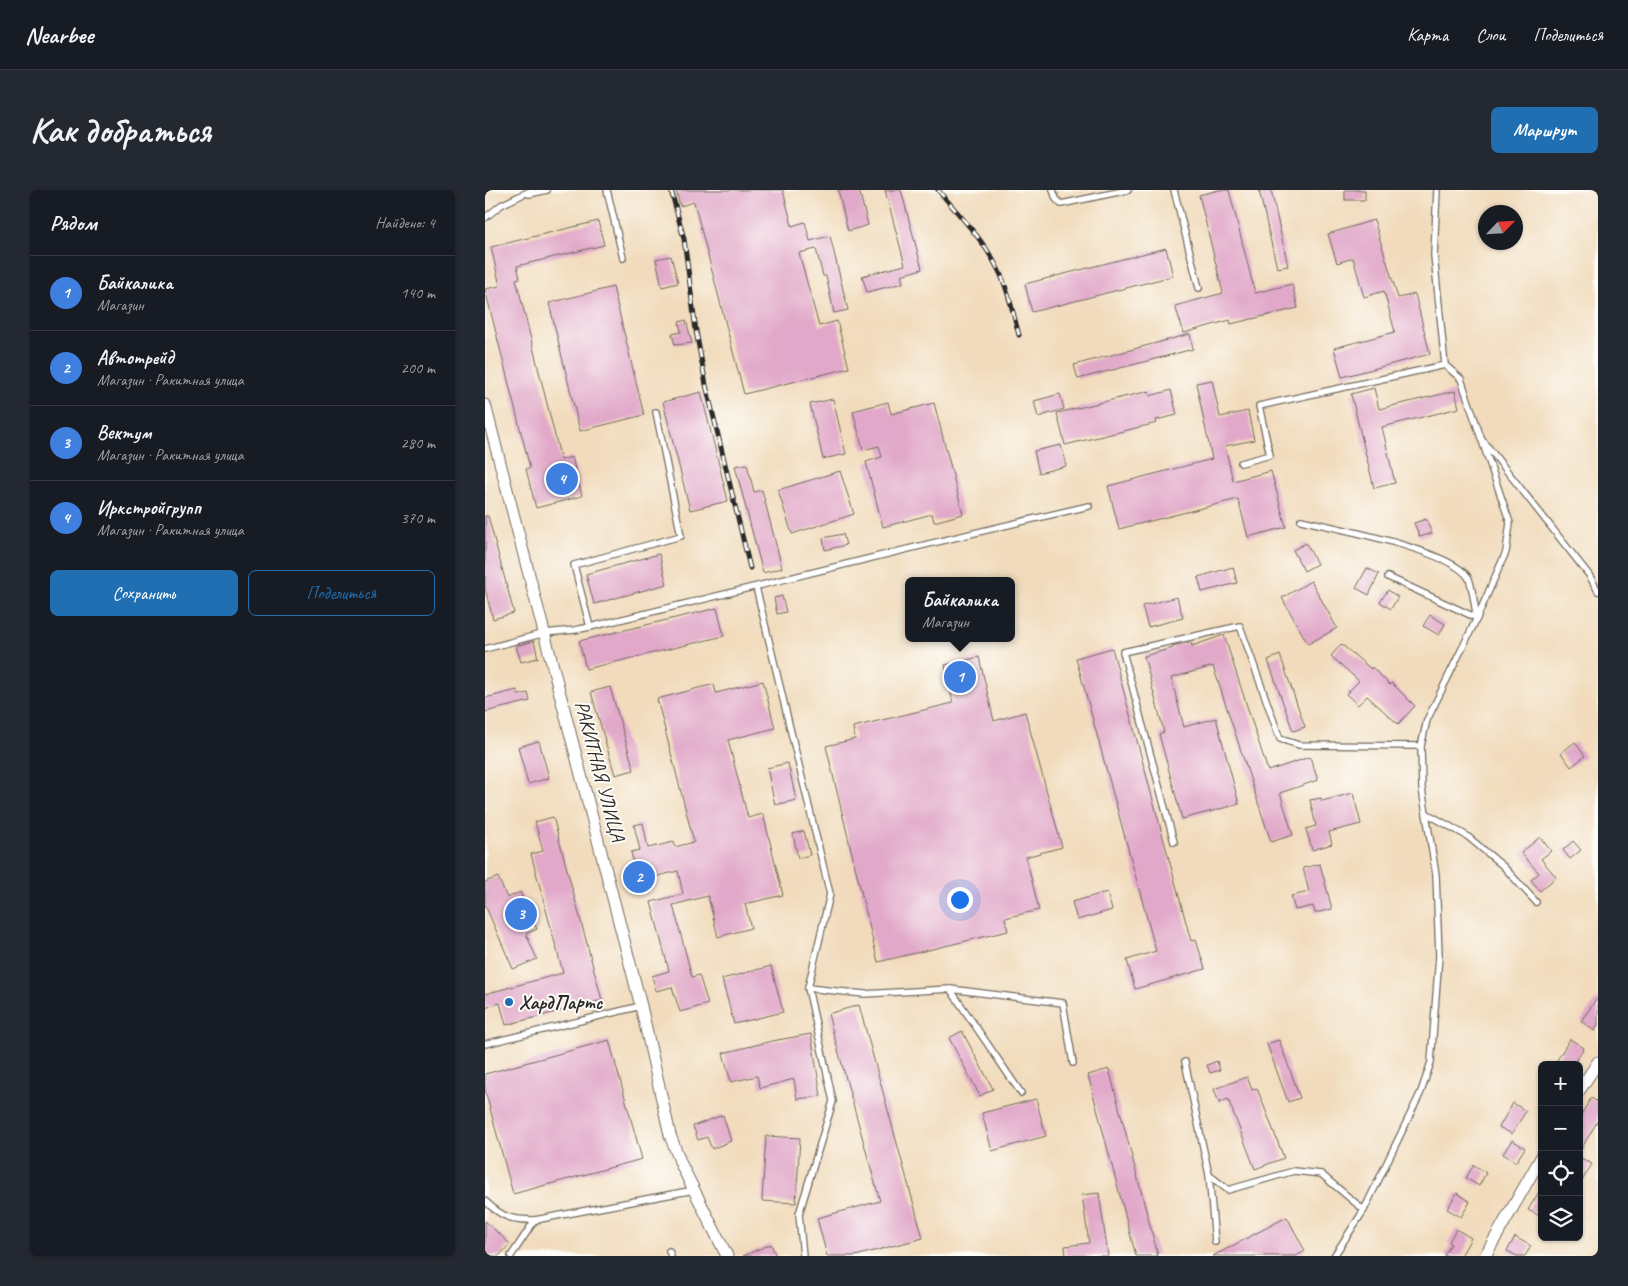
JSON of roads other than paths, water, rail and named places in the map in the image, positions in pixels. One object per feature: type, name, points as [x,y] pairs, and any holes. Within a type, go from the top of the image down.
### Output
[{"type":"street","name":"РАКИТНАЯ УЛИЦА","points":[[485,405],[641,1006],[670,1135],[681,1164],[727,1256]]},
{"type":"street","points":[[1583,1085],[1598,1062]]},
{"type":"street","points":[[1485,1256],[1538,1163]]},
{"type":"lane","points":[[485,218],[501,205],[532,190]]},
{"type":"lane","points":[[522,196],[547,190]]},
{"type":"lane","points":[[607,190],[623,258]]},
{"type":"lane","points":[[1053,190],[1056,199],[1061,204],[1128,190]]},
{"type":"lane","points":[[1174,190],[1199,288]]},
{"type":"lane","points":[[1334,1256],[1364,1210],[1421,1092],[1431,1062],[1439,956],[1436,874],[1421,788],[1421,746],[1427,720],[1477,618],[1506,552],[1510,523],[1461,379],[1445,365],[1434,255],[1437,190]]},
{"type":"lane","points":[[1241,463],[1270,455],[1259,406],[1445,365]]},
{"type":"lane","points":[[590,627],[574,565],[681,536],[656,412]]},
{"type":"lane","points":[[1481,439],[1589,575],[1598,591]]},
{"type":"lane","points":[[485,649],[545,633],[590,627],[986,529],[1089,506]]},
{"type":"lane","points":[[1301,520],[1417,549],[1458,567],[1469,578],[1477,618]]},
{"type":"lane","points":[[1388,577],[1477,618]]},
{"type":"lane","points":[[756,587],[830,894],[808,988],[833,1101],[799,1214],[803,1256]]},
{"type":"lane","points":[[1174,842],[1123,652],[1240,626],[1281,739],[1299,744],[1421,746]]},
{"type":"lane","points":[[1426,813],[1467,836],[1503,866],[1536,902]]},
{"type":"lane","points":[[808,988],[864,994],[950,989],[1063,1003],[1073,1063]]},
{"type":"lane","points":[[950,989],[1021,1093]]},
{"type":"lane","points":[[485,1044],[641,1006]]},
{"type":"lane","points":[[1185,1062],[1209,1175],[1215,1242]]},
{"type":"lane","points":[[1209,1175],[1228,1190],[1295,1171],[1321,1174],[1364,1210]]},
{"type":"lane","points":[[485,1201],[497,1213],[516,1220],[535,1220],[694,1190]]},
{"type":"lane","points":[[511,1256],[535,1220]]},
{"type":"railway","points":[[671,190],[684,239],[696,331],[706,385],[750,568]]},
{"type":"railway","points":[[938,190],[971,229],[993,260],[1011,303],[1019,335]]},
{"type":"place","name":"Иркстройгрупп","points":[[562,479]]},
{"type":"place","name":"Байкалика","points":[[960,677]]},
{"type":"place","name":"Автотрейд","points":[[639,877]]},
{"type":"place","name":"Вектум","points":[[521,914]]},
{"type":"place","name":"ХардПартс","points":[[509,1002]]}]
